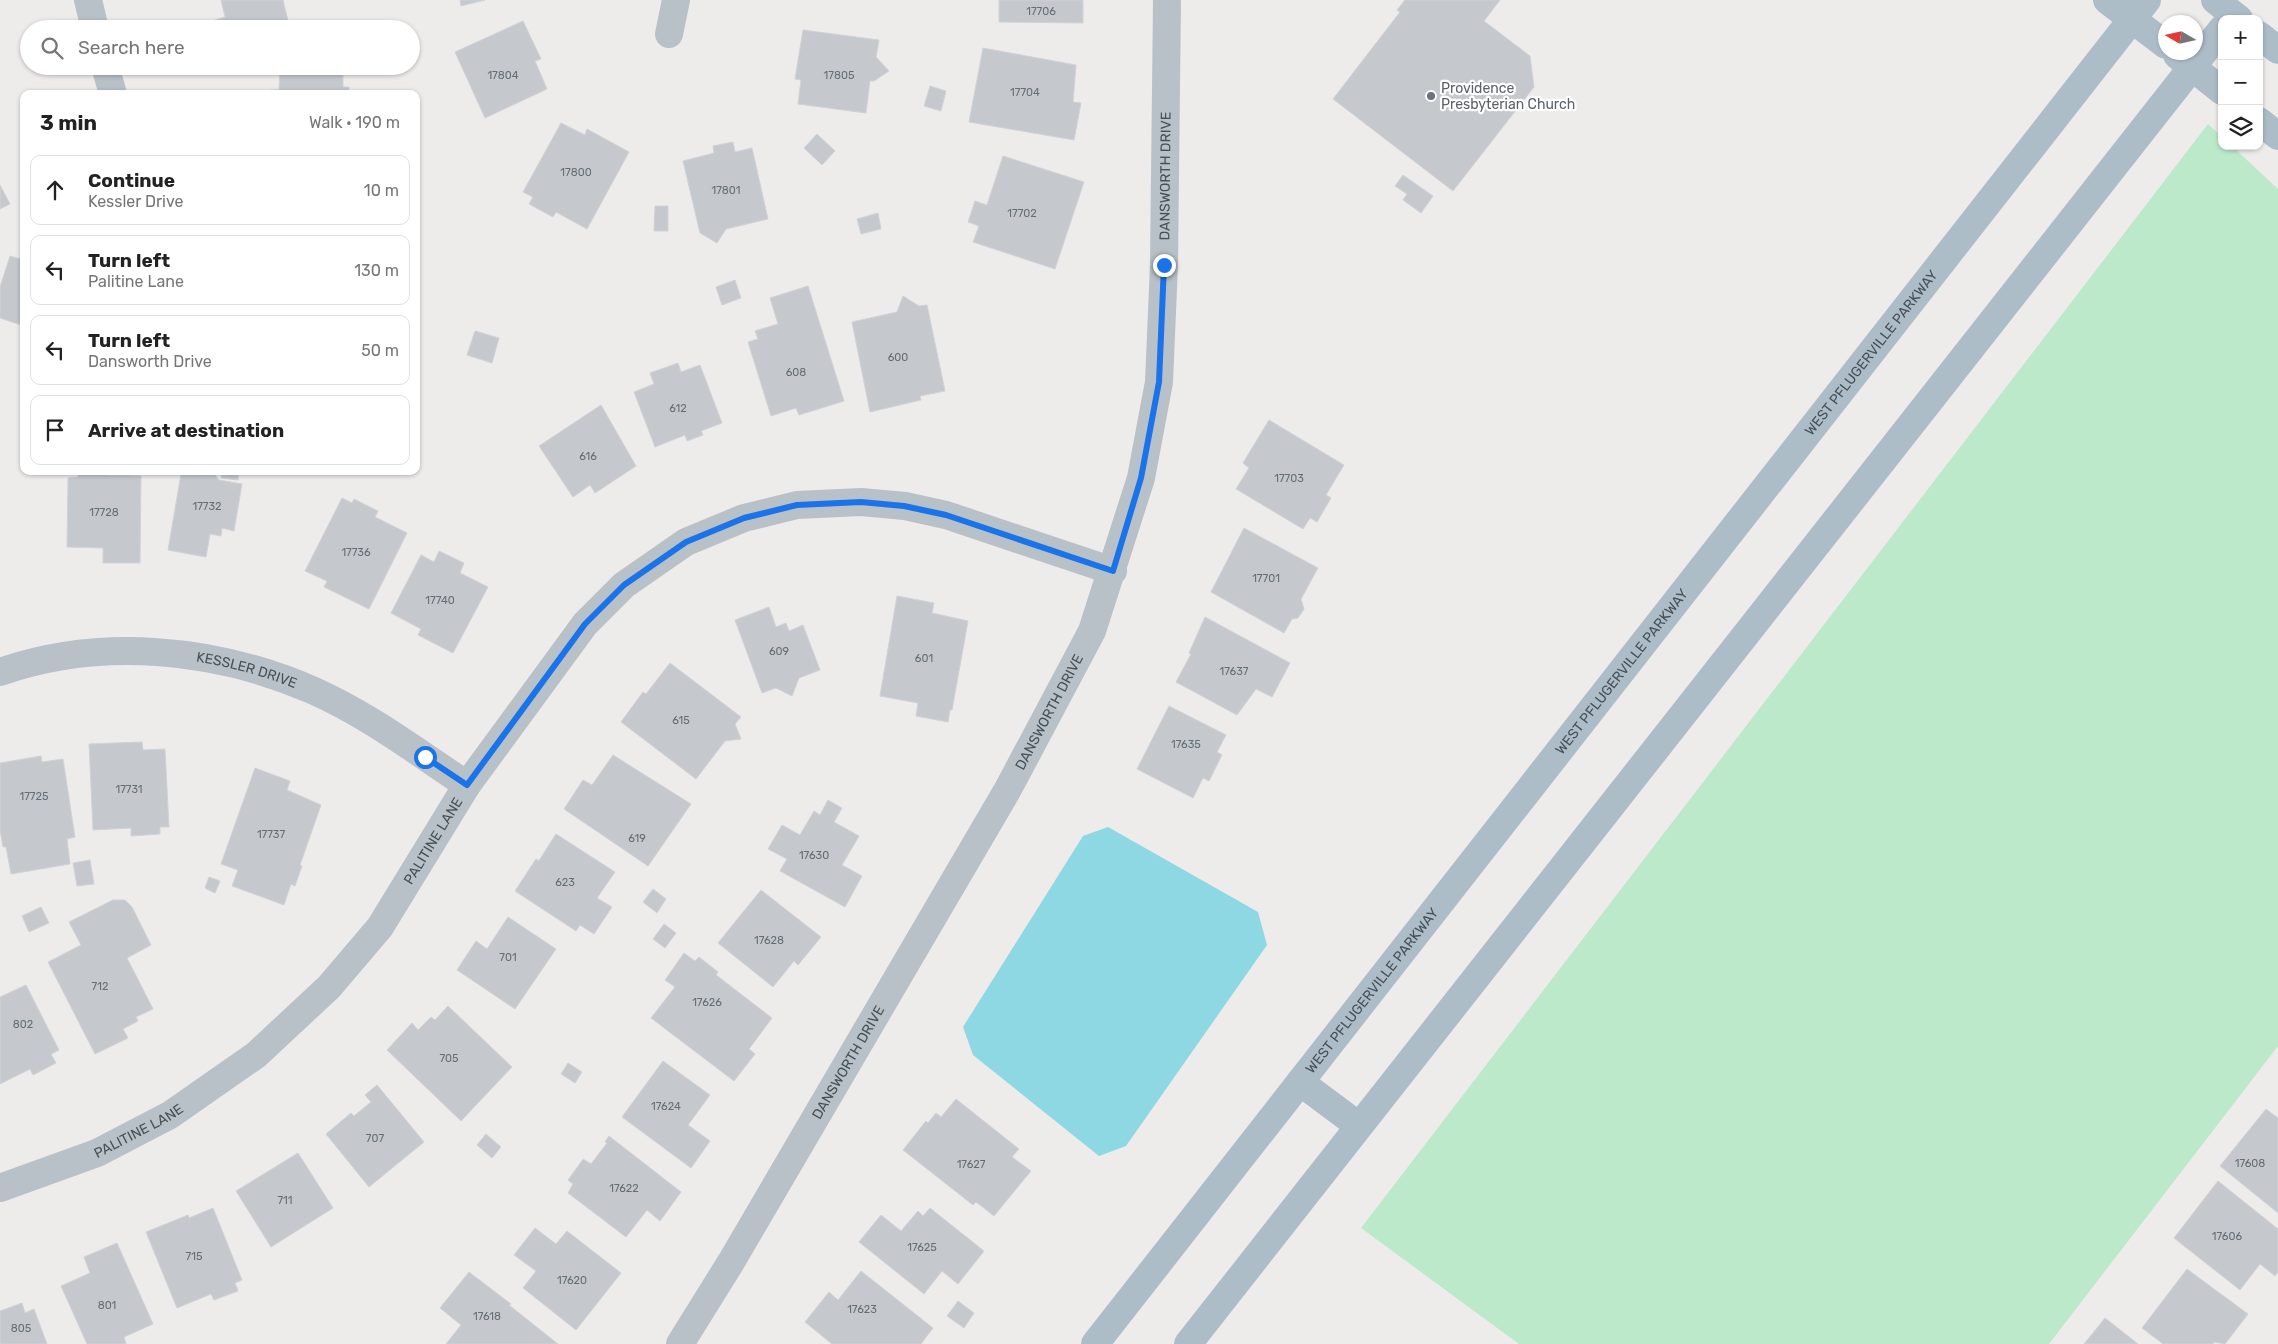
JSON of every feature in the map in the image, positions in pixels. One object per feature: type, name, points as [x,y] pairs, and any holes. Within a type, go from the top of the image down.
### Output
[{"type":"main road","points":[[2107,0],[2140,10],[2158,35]]},
{"type":"main road","name":"WEST PFLUGERVILLE PARKWAY","points":[[1096,1344],[2140,10]]},
{"type":"main road","points":[[2203,41],[2231,14]]},
{"type":"main road","points":[[2263,38],[2278,50]]},
{"type":"main road","points":[[1188,1344],[1359,1126],[2183,60],[2218,88]]},
{"type":"main road","points":[[2263,124],[2278,136]]},
{"type":"main road","points":[[1300,1082],[1359,1126]]},
{"type":"street","points":[[88,0],[94,20]]},
{"type":"street","points":[[669,34],[676,0]]},
{"type":"street","name":"DANSWORTH DRIVE","points":[[680,1344],[731,1262],[1008,789],[1092,631],[1113,571],[1141,478],[1159,382],[1164,265],[1167,0]]},
{"type":"street","points":[[108,75],[112,90]]},
{"type":"street","name":"PALITINE LANE","points":[[0,1188],[97,1153],[162,1119],[256,1055],[329,987],[380,927],[467,785],[585,624],[624,585],[686,542],[744,518],[797,505],[861,502],[904,506],[946,515],[1113,571]]},
{"type":"street","name":"KESSLER DRIVE","points":[[0,672],[23,664],[85,653],[139,651],[201,656],[254,668],[312,690],[367,720],[467,785]]},
{"type":"green space","points":[[2208,124],[2218,133],[2218,150],[2236,150],[2278,189],[2278,1046],[2049,1344],[1519,1344],[1361,1228]]},
{"type":"water","points":[[1108,827],[1258,912],[1267,945],[1126,1146],[1099,1156],[973,1055],[963,1027],[1083,836]]},
{"type":"building","points":[[221,0],[283,0],[288,20],[215,20],[225,17]]},
{"type":"building","points":[[460,0],[485,0],[461,6]]},
{"type":"building","points":[[999,0],[1083,0],[1083,23],[999,22]]},
{"type":"building","name":"Providence Presbyterian Church","points":[[1405,0],[1500,0],[1484,21],[1530,56],[1534,87],[1453,191],[1333,99],[1400,12],[1397,10]]},
{"type":"building","points":[[523,21],[541,59],[535,61],[547,89],[485,118],[455,52]]},
{"type":"building","points":[[803,30],[879,40],[876,57],[889,71],[874,81],[870,81],[866,113],[798,104],[801,80],[795,79]]},
{"type":"building","points":[[983,48],[1076,65],[1073,102],[1081,103],[1074,140],[969,122]]},
{"type":"building","points":[[280,75],[343,75],[343,87],[349,87],[349,90],[279,90]]},
{"type":"building","points":[[930,86],[946,91],[941,111],[924,106]]},
{"type":"building","points":[[561,123],[585,135],[587,129],[629,152],[587,229],[556,212],[553,217],[529,204],[533,197],[523,192]]},
{"type":"building","points":[[817,134],[835,151],[822,165],[804,148]]},
{"type":"building","points":[[733,142],[735,152],[752,148],[768,219],[726,229],[717,243],[700,233],[683,161],[714,153],[713,146]]},
{"type":"building","points":[[1003,156],[1084,182],[1055,269],[973,242],[979,226],[968,222],[975,201],[987,205]]},
{"type":"building","points":[[1403,175],[1433,196],[1421,213],[1403,200],[1407,194],[1395,186]]},
{"type":"building","points":[[0,185],[10,204],[0,209]]},
{"type":"building","points":[[655,206],[668,206],[668,231],[654,231]]},
{"type":"building","points":[[878,213],[881,229],[861,234],[857,219]]},
{"type":"building","points":[[10,256],[20,259],[20,325],[0,318],[0,287]]},
{"type":"building","points":[[735,280],[741,298],[722,305],[716,287]]},
{"type":"building","points":[[808,286],[844,401],[799,415],[796,408],[771,416],[748,342],[758,339],[755,331],[778,324],[770,298]]},
{"type":"building","points":[[903,296],[919,306],[927,305],[945,391],[920,396],[921,400],[870,412],[852,322],[897,312]]},
{"type":"building","points":[[475,331],[499,338],[492,363],[467,355]]},
{"type":"building","points":[[678,363],[681,372],[700,365],[722,423],[701,431],[703,435],[687,441],[685,435],[655,447],[634,392],[654,384],[650,373]]},
{"type":"building","points":[[601,405],[636,466],[595,493],[590,485],[573,497],[539,446]]},
{"type":"building","points":[[1269,420],[1344,465],[1326,495],[1331,498],[1317,522],[1310,518],[1303,529],[1236,489],[1249,468],[1243,463]]},
{"type":"building","points":[[78,475],[141,476],[140,563],[103,563],[103,548],[67,547],[68,478],[78,477]]},
{"type":"building","points":[[181,475],[215,475],[219,480],[242,484],[234,531],[222,528],[221,536],[210,534],[206,557],[168,550]]},
{"type":"building","points":[[221,475],[239,475],[238,480],[221,478]]},
{"type":"building","points":[[342,498],[352,503],[354,499],[378,511],[375,517],[407,533],[369,609],[324,587],[327,581],[305,571]]},
{"type":"building","points":[[1244,528],[1318,568],[1301,599],[1304,609],[1298,618],[1292,619],[1284,633],[1211,592]]},
{"type":"building","points":[[439,551],[464,563],[460,573],[488,587],[453,653],[418,635],[421,629],[391,613],[421,555],[434,562]]},
{"type":"building","points":[[897,596],[934,603],[932,613],[968,621],[952,710],[950,710],[948,722],[916,716],[918,703],[880,696]]},
{"type":"building","points":[[769,607],[776,627],[786,623],[789,631],[803,625],[820,670],[799,678],[792,696],[776,688],[762,693],[735,620]]},
{"type":"building","points":[[1205,617],[1290,663],[1272,697],[1256,689],[1237,715],[1176,682],[1191,654],[1189,653]]},
{"type":"building","points":[[670,663],[741,717],[735,724],[741,739],[725,741],[696,779],[621,722],[643,692],[646,694]]},
{"type":"building","points":[[1169,706],[1226,735],[1217,752],[1222,755],[1209,781],[1203,778],[1193,798],[1137,769]]},
{"type":"building","points":[[142,742],[143,750],[165,749],[169,827],[160,827],[160,834],[131,836],[131,828],[93,830],[89,744]]},
{"type":"building","points":[[613,755],[691,804],[648,866],[564,809],[583,780],[592,785]]},
{"type":"building","points":[[41,756],[42,762],[63,759],[75,837],[67,839],[70,864],[11,874],[6,847],[3,847],[0,830],[0,763]]},
{"type":"building","points":[[255,768],[290,781],[287,790],[321,805],[300,865],[302,866],[295,886],[291,884],[284,905],[232,886],[238,870],[221,864]]},
{"type":"building","points":[[828,800],[842,808],[834,822],[859,836],[842,865],[862,876],[845,907],[780,871],[787,859],[768,849],[782,825],[800,835],[814,811],[820,815]]},
{"type":"building","points":[[556,834],[615,872],[597,898],[612,907],[594,934],[580,925],[576,931],[515,891],[536,859],[539,861]]},
{"type":"building","points":[[90,860],[94,884],[77,886],[73,863]]},
{"type":"building","points":[[209,877],[220,881],[215,893],[205,888]]},
{"type":"building","points":[[653,889],[666,899],[657,913],[643,902]]},
{"type":"building","points":[[761,890],[821,937],[798,965],[794,961],[773,987],[718,943]]},
{"type":"building","points":[[113,900],[125,900],[132,907],[151,945],[127,958],[153,1009],[136,1017],[138,1021],[123,1029],[128,1038],[95,1054],[48,962],[81,945],[69,922]]},
{"type":"building","points":[[41,907],[49,923],[29,932],[22,916]]},
{"type":"building","points":[[508,917],[556,949],[515,1009],[457,970],[476,941],[487,949]]},
{"type":"building","points":[[664,924],[676,933],[665,948],[653,939]]},
{"type":"building","points":[[684,953],[695,961],[699,957],[718,972],[716,975],[772,1018],[749,1049],[755,1054],[734,1081],[651,1018],[675,987],[665,980]]},
{"type":"building","points":[[26,985],[59,1050],[51,1054],[56,1063],[33,1075],[30,1069],[0,1084],[0,997]]},
{"type":"building","points":[[448,1006],[512,1067],[461,1121],[387,1050],[412,1023],[418,1030],[431,1017],[435,1020]]},
{"type":"building","points":[[663,1061],[710,1095],[688,1125],[710,1141],[691,1168],[622,1117]]},
{"type":"building","points":[[568,1063],[582,1072],[575,1083],[561,1074]]},
{"type":"building","points":[[377,1085],[424,1142],[369,1187],[326,1134],[351,1113],[354,1116],[371,1102],[365,1095]]},
{"type":"building","points":[[956,1099],[1019,1149],[1012,1157],[1031,1171],[994,1216],[976,1202],[973,1205],[903,1150],[926,1121],[928,1123],[936,1113],[941,1117]]},
{"type":"building","points":[[2266,1109],[2278,1118],[2278,1213],[2220,1166]]},
{"type":"building","points":[[486,1134],[501,1147],[492,1158],[477,1145]]},
{"type":"building","points":[[609,1136],[681,1192],[660,1221],[647,1210],[626,1237],[568,1193],[573,1184],[568,1180],[583,1159],[591,1164],[607,1143],[605,1142]]},
{"type":"building","points":[[298,1153],[333,1208],[271,1247],[236,1191]]},
{"type":"building","points":[[2218,1181],[2278,1229],[2278,1272],[2275,1276],[2260,1264],[2240,1290],[2174,1238]]},
{"type":"building","points":[[213,1208],[242,1280],[235,1283],[238,1291],[214,1300],[211,1294],[177,1308],[146,1232],[188,1215],[189,1218]]},
{"type":"building","points":[[930,1208],[984,1251],[958,1284],[942,1271],[924,1294],[859,1242],[881,1215],[901,1231],[918,1211],[923,1216]]},
{"type":"building","points":[[535,1228],[556,1244],[567,1231],[621,1273],[576,1330],[523,1288],[536,1271],[514,1255]]},
{"type":"building","points":[[117,1243],[153,1324],[124,1337],[126,1344],[87,1344],[61,1286],[90,1273],[84,1257]]},
{"type":"building","points":[[2187,1269],[2248,1314],[2225,1344],[2214,1342],[2213,1344],[2163,1344],[2142,1328]]},
{"type":"building","points":[[861,1271],[933,1328],[921,1344],[832,1344],[805,1322],[829,1292],[838,1300]]},
{"type":"building","points":[[469,1272],[511,1304],[509,1305],[558,1344],[446,1344],[461,1325],[440,1308]]},
{"type":"building","points":[[958,1301],[974,1313],[964,1328],[947,1316]]},
{"type":"building","points":[[22,1303],[25,1313],[34,1309],[47,1344],[0,1344],[0,1311]]},
{"type":"building","points":[[2105,1318],[2138,1344],[2084,1344]]},
{"type":"place","name":"Providence Presbyterian Church","points":[[1431,96]]},
{"type":"route","points":[[425,757],[467,785],[585,624],[624,585],[686,542],[744,518],[797,505],[861,502],[904,506],[946,515],[1113,571],[1141,478],[1159,382],[1164,265]]}]
